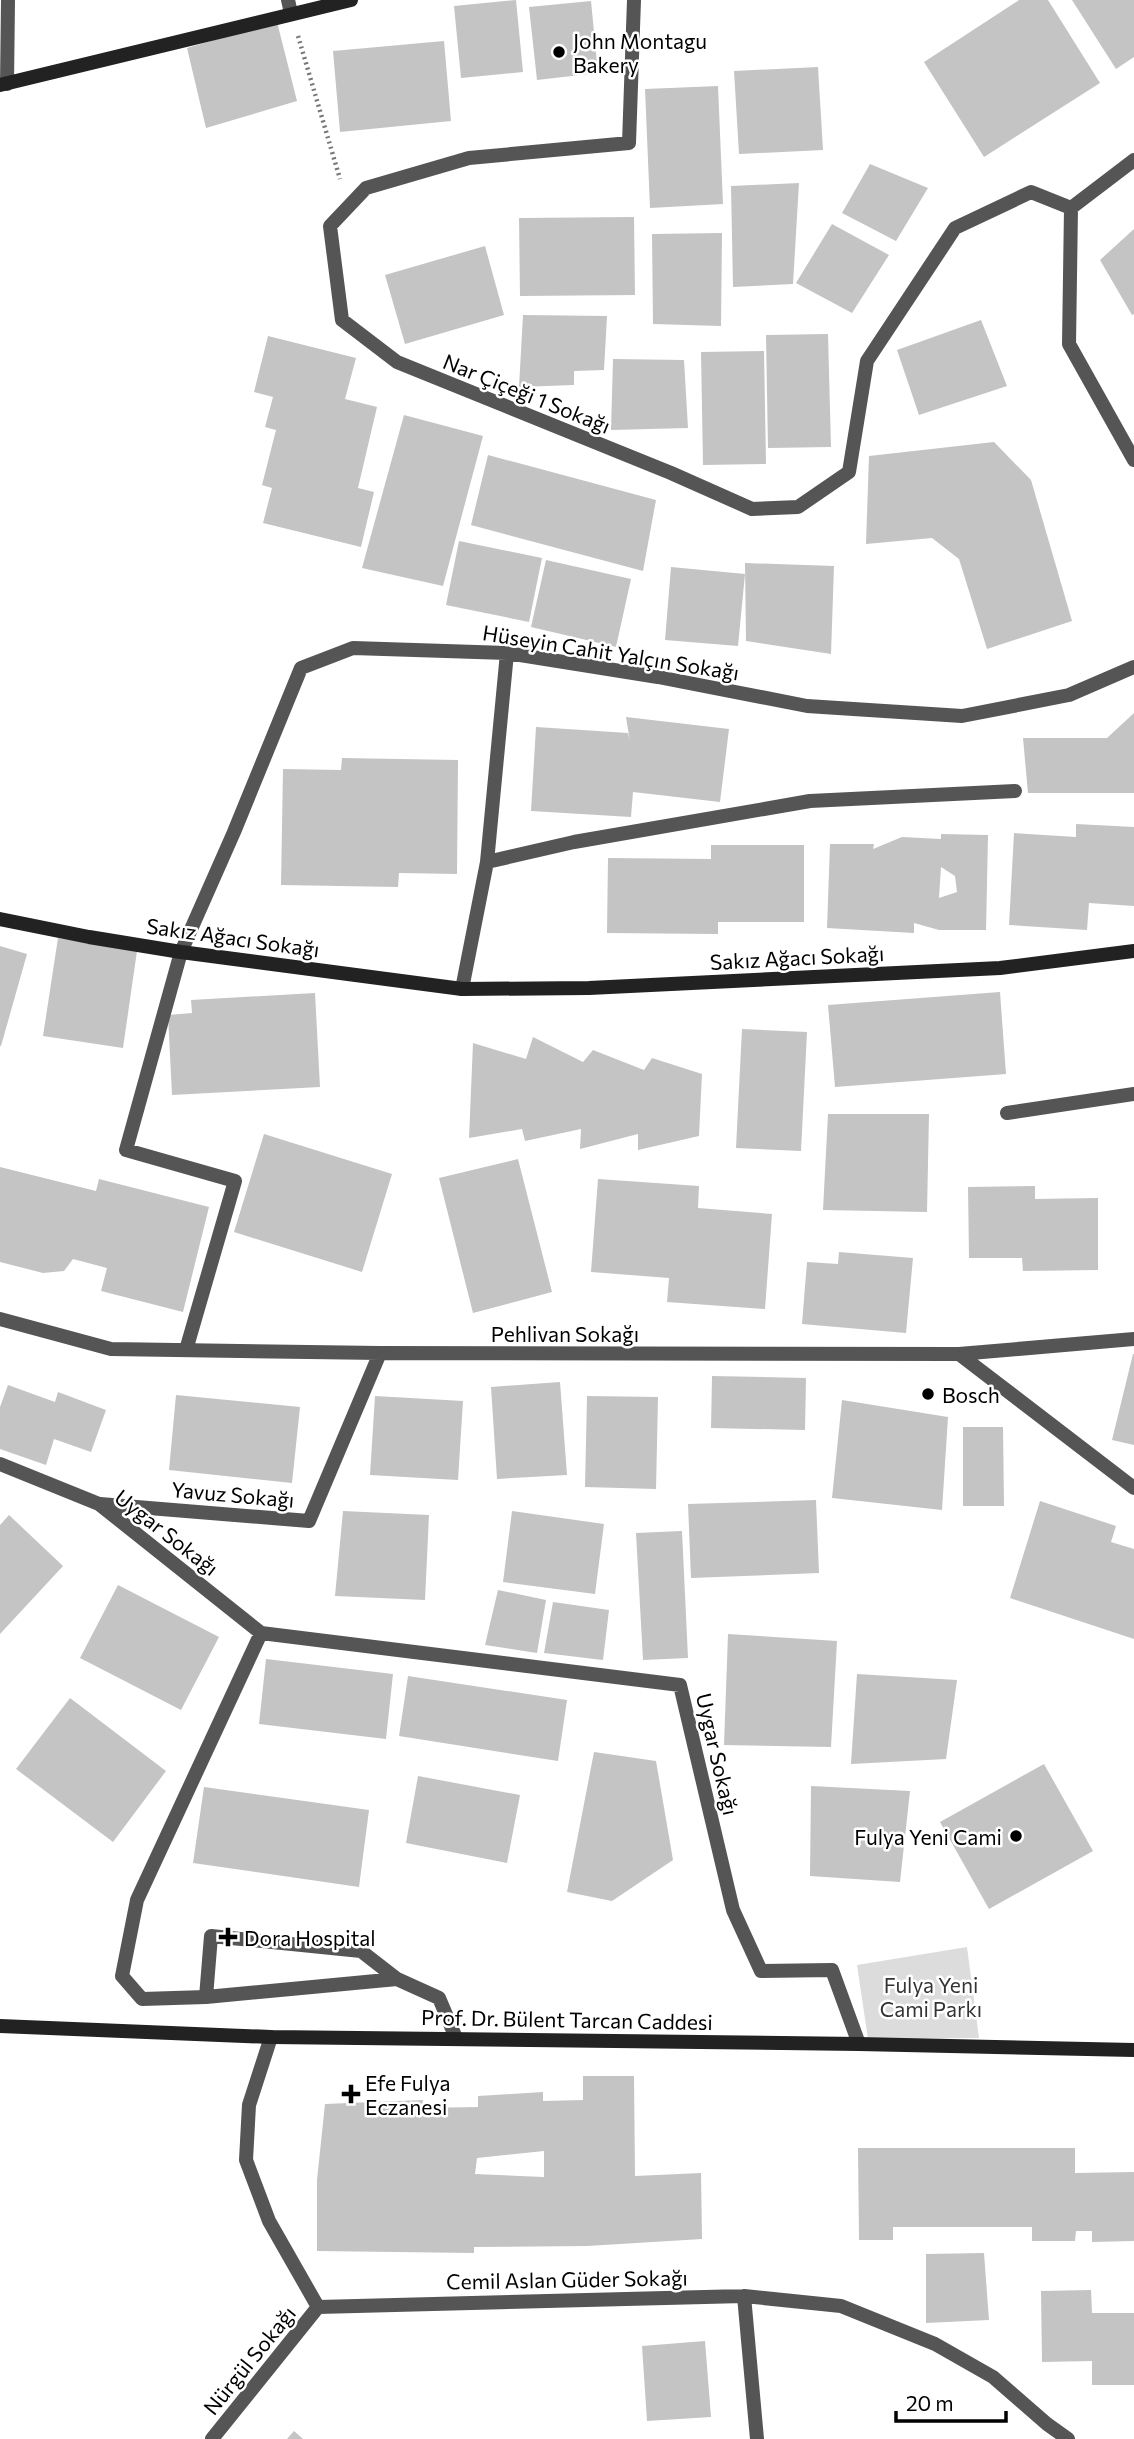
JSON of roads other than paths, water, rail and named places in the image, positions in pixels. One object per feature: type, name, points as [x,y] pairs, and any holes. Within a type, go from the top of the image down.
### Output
[{"type":"street","points":[[8,0],[4,84],[289,7],[351,0]]},
{"type":"street","name":"Nar Çiçeği 1 Sokağı","points":[[634,0],[629,143],[469,158],[366,188],[330,226],[342,320],[397,362],[671,473],[752,509],[798,507],[849,472],[867,361],[954,229],[1031,192],[1071,208]]},
{"type":"street","points":[[1134,160],[1071,208],[1069,344],[1134,460]]},
{"type":"street","name":"Hüseyin Cahit Yalçın Sokağı","points":[[186,1350],[235,1181],[126,1150],[181,952],[234,832],[301,668],[353,648],[507,653],[657,677],[807,706],[962,716],[1069,695],[1134,667]]},
{"type":"street","points":[[462,989],[487,862],[507,653]]},
{"type":"street","points":[[487,862],[574,842],[810,802],[1015,791]]},
{"type":"street","name":"Sakız Ağacı Sokağı","points":[[0,919],[181,952],[462,989],[603,987],[1000,968],[1134,951]]},
{"type":"street","points":[[1007,1113],[1134,1094]]},
{"type":"street","name":"Pehlivan Sokağı","points":[[0,1319],[111,1349],[380,1353],[959,1354],[1134,1339]]},
{"type":"street","name":"Yavuz Sokağı","points":[[99,1504],[309,1521],[380,1353]]},
{"type":"street","points":[[959,1354],[1134,1488]]},
{"type":"street","name":"Uygar Sokağı","points":[[0,1464],[99,1504],[261,1633],[680,1685],[733,1910],[761,1971],[832,1970],[859,2044]]},
{"type":"street","points":[[261,1633],[137,1900],[122,1976],[142,1999],[206,1997],[397,1979]]},
{"type":"street","points":[[206,1997],[211,1936],[362,1951],[397,1979],[439,1998],[456,2038]]},
{"type":"street","name":"Prof. Dr. Bülent Tarcan Caddesi","points":[[0,2026],[271,2038],[456,2038],[1134,2050]]},
{"type":"street","points":[[271,2038],[249,2105],[246,2160],[269,2221],[318,2307]]},
{"type":"street","points":[[744,2295],[757,2439]]},
{"type":"street","name":"Cemil Aslan Güder Sokağı","points":[[318,2307],[744,2295],[841,2306],[935,2344],[993,2378],[1068,2439]]},
{"type":"street","name":"Nürgül Sokağı","points":[[212,2439],[318,2307]]},
{"type":"place","name":"John Montagu Bakery","points":[[559,52]]},
{"type":"place","name":"Bosch","points":[[928,1394]]},
{"type":"place","name":"Fulya Yeni Cami","points":[[1016,1836]]},
{"type":"place","name":"Dora Hospital","points":[[228,1937]]},
{"type":"place","name":"Efe Fulya Eczanesi","points":[[351,2094]]},
{"type":"park label","name":"Fulya Yeni Cami Parkı","points":[[931,1996]]}]
